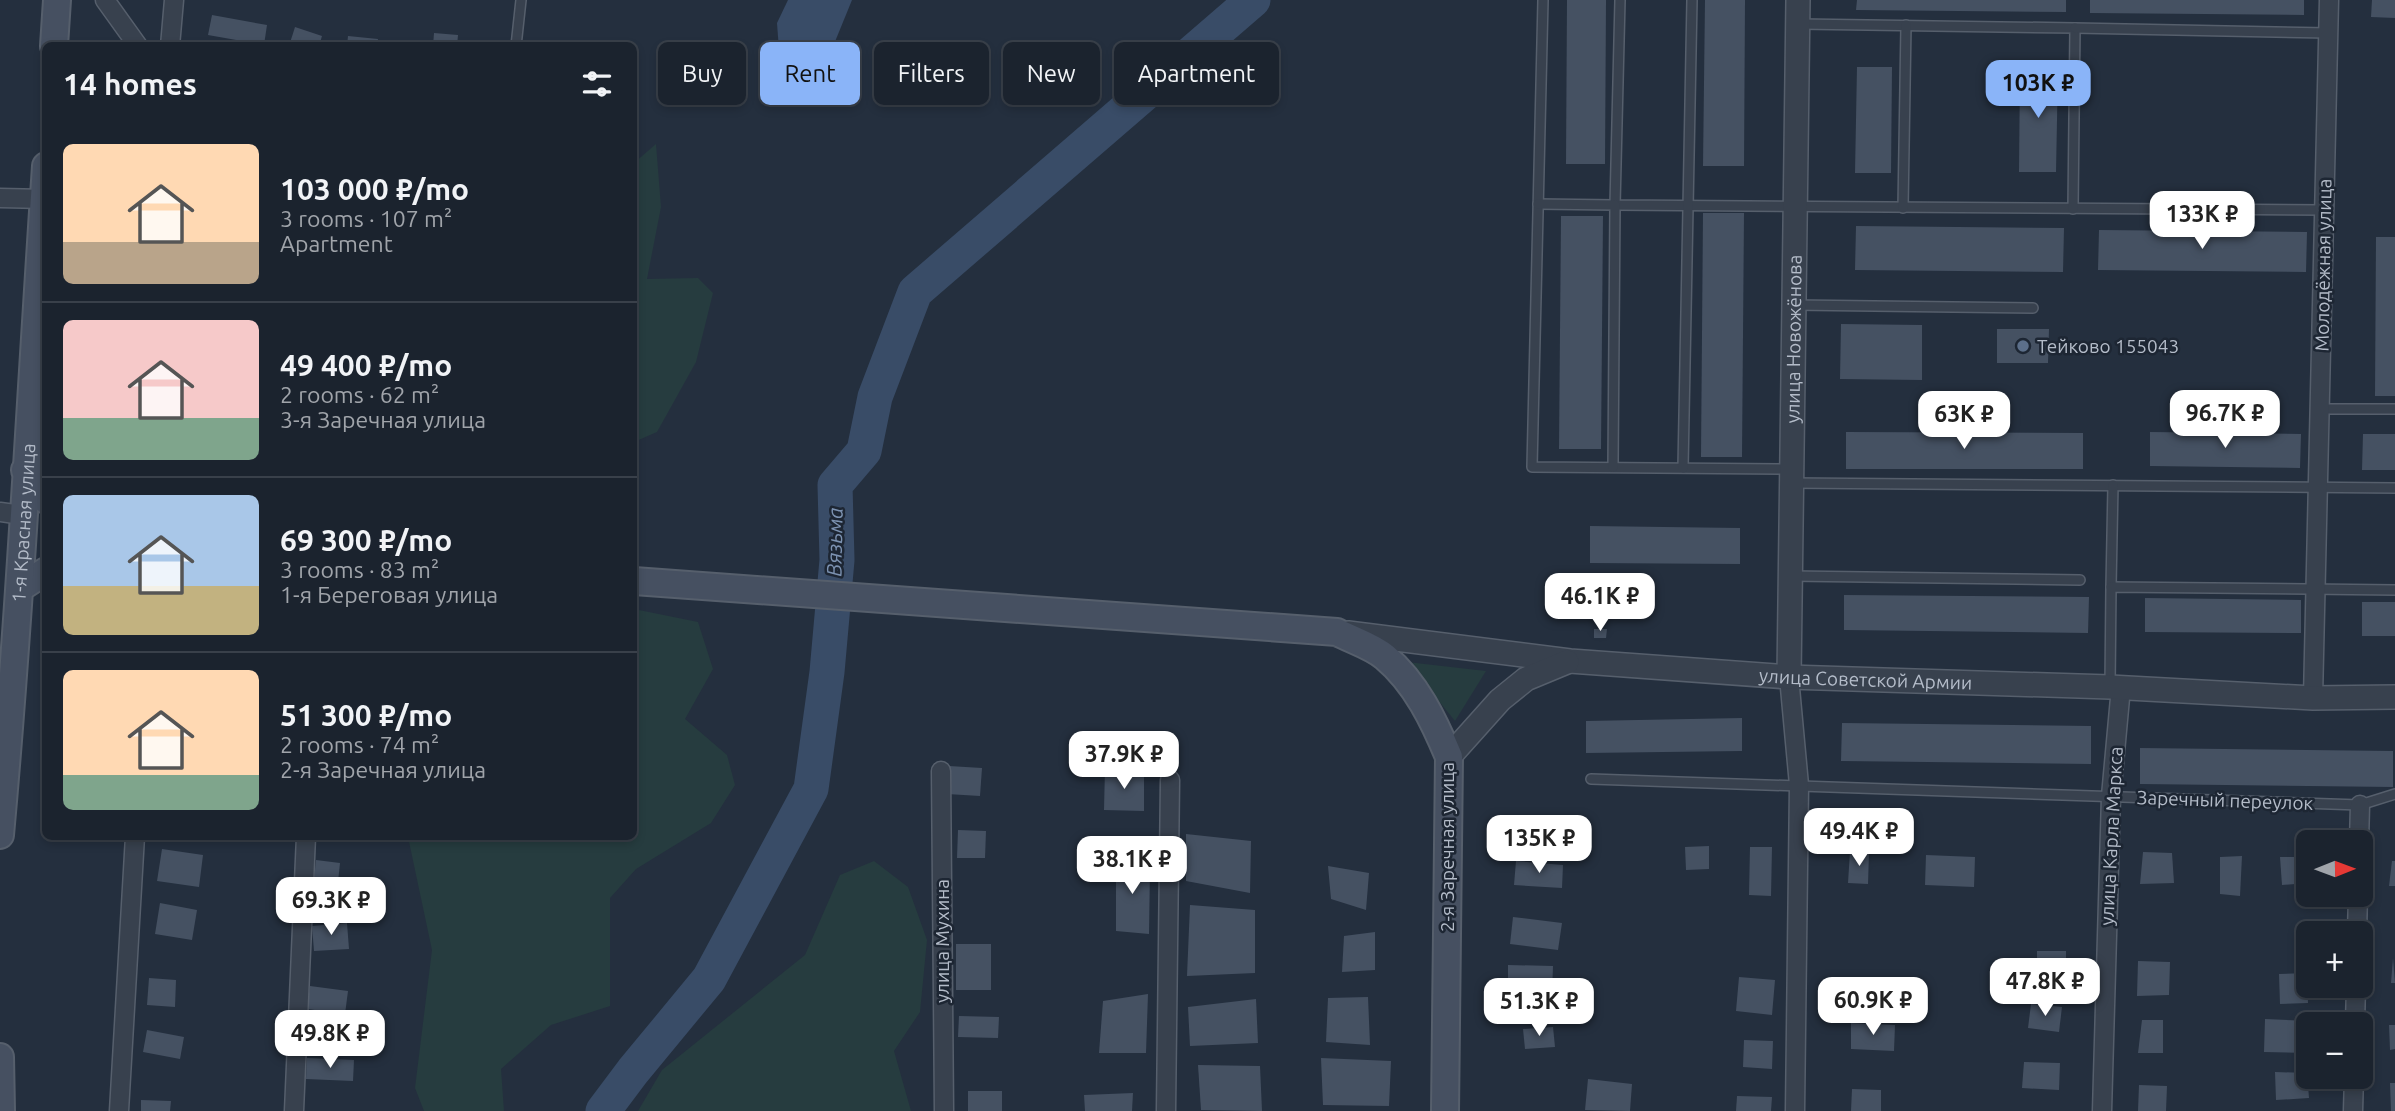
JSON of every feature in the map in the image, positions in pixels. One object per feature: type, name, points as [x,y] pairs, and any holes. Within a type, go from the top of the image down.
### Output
[{"type":"main road","points":[[54,42],[57,0]]},
{"type":"main road","name":"1-я Красная улица","points":[[0,835],[2,780],[20,588],[11,513],[25,470],[42,228]]},
{"type":"main road","points":[[25,470],[42,494]]},
{"type":"main road","points":[[20,588],[42,574]]},
{"type":"main road","points":[[637,581],[1337,632]]},
{"type":"main road","name":"2-я Заречная улица","points":[[1337,632],[1384,656],[1411,686],[1433,718],[1449,757],[1445,1111]]},
{"type":"main road","points":[[0,1057],[1,1111]]},
{"type":"street","points":[[105,0],[135,42]]},
{"type":"street","points":[[170,42],[174,0]]},
{"type":"street","name":"улица Новожёнова","points":[[1789,677],[1798,0]]},
{"type":"street","name":"Молодёжная улица","points":[[2313,698],[2329,0]]},
{"type":"street","points":[[0,198],[42,200]]},
{"type":"street","name":"улица Советской Армии","points":[[1337,632],[1570,661],[1789,677],[2115,687],[2313,698],[2395,697]]},
{"type":"street","points":[[1449,757],[1500,700],[1526,679],[1570,661]]},
{"type":"street","points":[[1789,677],[1799,785],[1795,1111]]},
{"type":"street","name":"улица Карла Маркса","points":[[2102,1111],[2115,687]]},
{"type":"street","name":"улица Мухина","points":[[941,771],[944,1111]]},
{"type":"street","points":[[1166,1111],[1170,780]]},
{"type":"street","points":[[2359,830],[2360,805]]},
{"type":"street","points":[[119,1111],[135,840]]},
{"type":"street","points":[[294,1111],[306,840]]},
{"type":"street","points":[[2353,1111],[2354,1089]]},
{"type":"lane","points":[[516,42],[521,0]]},
{"type":"lane","points":[[1543,0],[1532,467],[1683,468],[1790,476],[2113,485],[2395,488]]},
{"type":"lane","points":[[1613,467],[1620,0]]},
{"type":"lane","points":[[1683,468],[1692,0]]},
{"type":"lane","points":[[1798,24],[2328,33]]},
{"type":"lane","points":[[1903,208],[1906,25]]},
{"type":"lane","points":[[2073,209],[2075,28]]},
{"type":"lane","points":[[1538,204],[2324,210]]},
{"type":"lane","points":[[1792,305],[2033,308]]},
{"type":"lane","points":[[2319,409],[2395,409]]},
{"type":"lane","points":[[2113,485],[2111,587],[2115,687]]},
{"type":"lane","points":[[1789,576],[2080,580]]},
{"type":"lane","points":[[2111,587],[2395,590]]},
{"type":"lane","name":"Заречный переулок","points":[[1591,779],[2360,805],[2395,794]]},
{"type":"green space","points":[[656,144],[661,207],[647,279],[698,278],[713,293],[696,362],[657,432],[637,441],[637,160]]},
{"type":"green space","points":[[637,610],[698,622],[713,669],[685,719],[727,755],[735,785],[711,823],[636,869],[610,898],[610,1006],[551,1025],[501,1069],[504,1111],[424,1111],[415,1088],[432,950],[409,840],[637,840]]},
{"type":"green space","points":[[1407,662],[1486,671],[1455,721]]},
{"type":"green space","points":[[874,861],[908,887],[927,940],[920,1012],[894,1051],[911,1111],[638,1111],[662,1070],[805,955],[840,875]]},
{"type":"water","points":[[788,0],[852,0],[835,42],[778,42],[777,23]]},
{"type":"building","points":[[1567,0],[1606,0],[1605,164],[1566,164]]},
{"type":"building","points":[[1705,0],[1745,0],[1744,166],[1703,166]]},
{"type":"building","points":[[1857,0],[2066,0],[2066,12],[1856,10]]},
{"type":"building","points":[[2090,0],[2304,0],[2304,15],[2090,13]]},
{"type":"building","points":[[2372,0],[2395,0],[2395,18],[2371,17]]},
{"type":"building","points":[[212,15],[267,25],[264,42],[247,42],[208,35]]},
{"type":"building","points":[[295,27],[322,36],[320,42],[290,42]]},
{"type":"building","points":[[434,33],[458,35],[457,42],[433,42]]},
{"type":"building","points":[[348,36],[378,39],[378,42],[347,42]]},
{"type":"building","points":[[1857,67],[1892,67],[1891,173],[1855,173]]},
{"type":"building","points":[[2020,68],[2058,68],[2056,172],[2019,172]]},
{"type":"building","points":[[1703,213],[1744,213],[1742,457],[1701,457]]},
{"type":"building","points":[[1561,216],[1603,216],[1601,449],[1559,449]]},
{"type":"building","points":[[1856,226],[2064,228],[2063,272],[1855,270]]},
{"type":"building","points":[[2099,230],[2307,232],[2306,272],[2098,270]]},
{"type":"building","points":[[2376,237],[2395,237],[2395,396],[2375,396]]},
{"type":"building","points":[[1841,324],[1922,325],[1922,380],[1840,379]]},
{"type":"building","name":"Тейково 155043","points":[[1997,329],[2049,329],[2048,363],[1997,363]]},
{"type":"building","points":[[1846,432],[2083,433],[2083,469],[1846,469]]},
{"type":"building","points":[[2150,432],[2301,434],[2300,468],[2150,466]]},
{"type":"building","points":[[2363,434],[2395,434],[2395,470],[2362,470]]},
{"type":"building","points":[[1590,526],[1740,528],[1740,564],[1590,563]]},
{"type":"building","points":[[1844,595],[2089,597],[2088,633],[1844,630]]},
{"type":"building","points":[[2145,598],[2301,600],[2301,633],[2145,632]]},
{"type":"building","points":[[2362,602],[2395,602],[2395,636],[2362,636]]},
{"type":"building","points":[[1594,629],[1607,629],[1606,638],[1594,638]]},
{"type":"building","points":[[1742,718],[1742,751],[1586,753],[1586,721]]},
{"type":"building","points":[[1842,723],[2091,726],[2091,764],[1841,761]]},
{"type":"building","points":[[2140,748],[2393,751],[2393,787],[2140,784]]},
{"type":"building","points":[[949,766],[982,768],[980,796],[947,794]]},
{"type":"building","points":[[1105,768],[1144,773],[1144,811],[1104,810]]},
{"type":"building","points":[[958,830],[986,831],[985,858],[957,858]]},
{"type":"building","points":[[1186,834],[1251,841],[1250,893],[1186,881]]},
{"type":"building","points":[[1709,846],[1709,869],[1686,870],[1685,847]]},
{"type":"building","points":[[1750,847],[1772,847],[1771,896],[1749,895]]},
{"type":"building","points":[[162,849],[203,855],[199,887],[157,881]]},
{"type":"building","points":[[1850,851],[1869,853],[1868,884],[1848,883]]},
{"type":"building","points":[[2143,852],[2172,853],[2174,883],[2140,884]]},
{"type":"building","points":[[1116,854],[1150,867],[1149,934],[1116,931]]},
{"type":"building","points":[[1926,855],[1975,857],[1974,887],[1925,885]]},
{"type":"building","points":[[2242,856],[2240,896],[2220,894],[2220,857]]},
{"type":"building","points":[[2280,857],[2296,857],[2296,884],[2282,885]]},
{"type":"building","points":[[316,860],[340,863],[338,882],[314,879]]},
{"type":"building","points":[[1516,861],[1563,865],[1562,888],[1514,885]]},
{"type":"building","points":[[2392,861],[2395,861],[2395,886],[2389,886]]},
{"type":"building","points":[[1328,866],[1369,873],[1366,910],[1331,899]]},
{"type":"building","points":[[160,903],[197,910],[192,940],[155,934]]},
{"type":"building","points":[[1190,905],[1255,910],[1255,973],[1187,976]]},
{"type":"building","points":[[1513,917],[1562,923],[1558,950],[1510,944]]},
{"type":"building","points":[[347,923],[349,949],[314,951],[312,926]]},
{"type":"building","points":[[1375,932],[1375,970],[1342,972],[1344,936]]},
{"type":"building","points":[[956,944],[991,944],[991,990],[956,990]]},
{"type":"building","points":[[2037,951],[2066,951],[2066,993],[2037,993]]},
{"type":"building","points":[[2393,958],[2395,983],[2391,983]]},
{"type":"building","points":[[2138,961],[2170,962],[2169,995],[2137,996]]},
{"type":"building","points":[[1508,965],[1553,966],[1552,994],[1508,994]]},
{"type":"building","points":[[2296,973],[2296,998],[2308,998],[2308,1003],[2280,1004],[2279,974]]},
{"type":"building","points":[[1739,977],[1775,980],[1772,1015],[1736,1011]]},
{"type":"building","points":[[149,978],[176,980],[175,1007],[147,1005]]},
{"type":"building","points":[[1853,978],[1889,980],[1888,1003],[1852,1001]]},
{"type":"building","points":[[310,986],[348,991],[345,1014],[307,1009]]},
{"type":"building","points":[[1148,994],[1146,1053],[1099,1053],[1103,1001]]},
{"type":"building","points":[[1368,997],[1370,1045],[1326,1042],[1328,998]]},
{"type":"building","points":[[1256,999],[1258,1043],[1190,1046],[1188,1007]]},
{"type":"building","points":[[2031,1004],[2062,1007],[2059,1032],[2028,1028]]},
{"type":"building","points":[[959,1016],[999,1017],[998,1038],[958,1037]]},
{"type":"building","points":[[2265,1019],[2296,1020],[2296,1053],[2264,1052]]},
{"type":"building","points":[[2142,1020],[2163,1020],[2163,1053],[2138,1053]]},
{"type":"building","points":[[1851,1023],[1895,1025],[1894,1051],[1851,1049]]},
{"type":"building","points":[[2389,1025],[2395,1025],[2395,1049],[2390,1050]]},
{"type":"building","points":[[1553,1027],[1555,1047],[1525,1049],[1523,1029]]},
{"type":"building","points":[[147,1030],[184,1037],[180,1059],[143,1052]]},
{"type":"building","points":[[1744,1040],[1773,1041],[1772,1069],[1743,1067]]},
{"type":"building","points":[[307,1058],[354,1060],[353,1081],[306,1079]]},
{"type":"building","points":[[1321,1058],[1391,1061],[1389,1106],[1323,1105]]},
{"type":"building","points":[[2024,1062],[2060,1063],[2059,1090],[2022,1088]]},
{"type":"building","points":[[1198,1065],[1260,1066],[1262,1111],[1201,1110]]},
{"type":"building","points":[[2275,1072],[2296,1073],[2296,1089],[2308,1089],[2309,1098],[2276,1100]]},
{"type":"building","points":[[1588,1079],[1632,1084],[1630,1111],[1585,1110]]},
{"type":"building","points":[[2390,1083],[2395,1083],[2395,1111],[2391,1111]]},
{"type":"building","points":[[2139,1085],[2167,1086],[2166,1111],[2138,1111]]},
{"type":"building","points":[[1852,1089],[1881,1090],[1881,1111],[1851,1111]]},
{"type":"building","points":[[968,1091],[1002,1091],[1002,1111],[968,1111]]},
{"type":"building","points":[[1133,1093],[1132,1111],[1085,1111],[1084,1095]]},
{"type":"building","points":[[1737,1096],[1772,1097],[1771,1111],[1736,1111]]},
{"type":"building","points":[[141,1100],[171,1101],[170,1111],[141,1111]]},
{"type":"waterway","name":"Вязьма","points":[[603,1111],[709,979],[811,789],[827,672],[837,560],[835,485],[864,451],[875,397],[915,292],[1253,0]]},
{"type":"place","name":"Тейково 155043","points":[[2023,346]]}]
